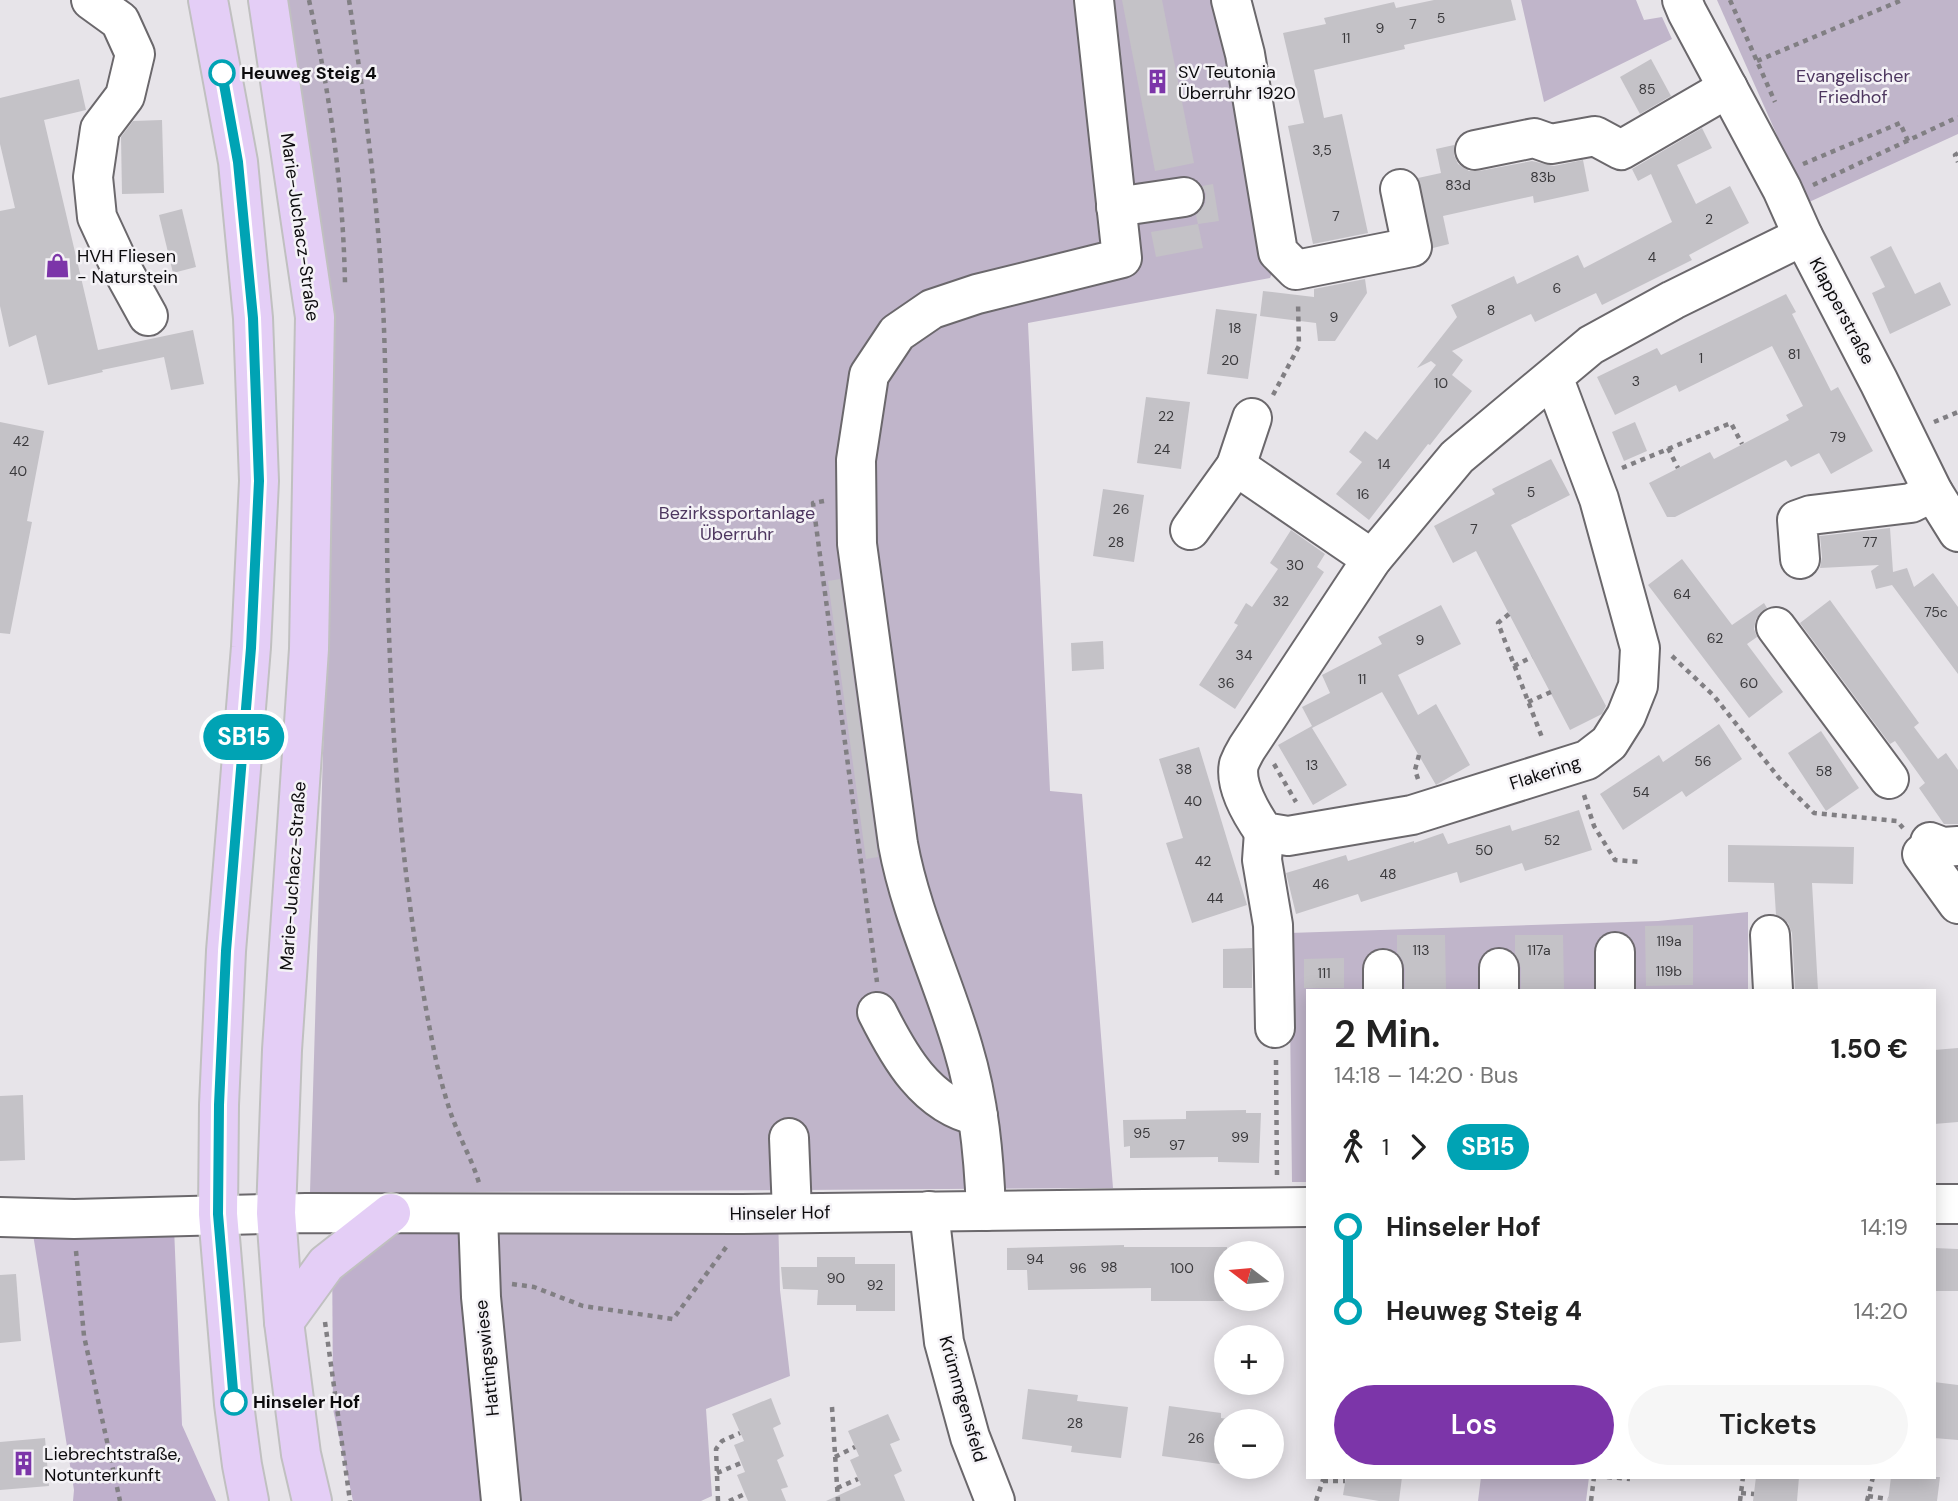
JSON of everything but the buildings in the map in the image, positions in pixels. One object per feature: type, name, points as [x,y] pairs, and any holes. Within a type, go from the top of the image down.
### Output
[{"type":"main road","points":[[208,0],[239,175],[253,318],[259,481],[251,648],[226,951],[219,1105],[218,1214],[234,1404],[250,1501]]},
{"type":"main road","name":"Marie-Juchacz-Straße","points":[[268,0],[315,317],[309,649],[282,1050],[276,1213],[284,1322],[301,1454],[312,1501]]},
{"type":"main road","points":[[284,1322],[326,1264],[391,1213]]},
{"type":"street","points":[[91,0],[120,20],[135,54],[125,96],[100,129],[93,177],[97,217],[148,316]]},
{"type":"street","points":[[986,1211],[973,1084],[907,888],[898,844],[857,544],[856,460],[869,375],[897,333],[932,309],[977,294],[1122,258],[1094,0]]},
{"type":"street","points":[[1231,0],[1245,54],[1278,252],[1296,270],[1412,247],[1400,189]]},
{"type":"street","name":"Klapperstraße","points":[[1682,0],[1782,189],[1803,236],[1933,492],[1958,532]]},
{"type":"street","points":[[1475,150],[1534,138],[1551,144],[1595,136],[1621,150],[1728,88]]},
{"type":"street","points":[[1116,207],[1184,197]]},
{"type":"street","points":[[1275,1027],[1273,925],[1262,860],[1264,832],[1255,819],[1240,781],[1239,764],[1257,732],[1372,559],[1457,457],[1554,379],[1591,345],[1673,300],[1803,236]]},
{"type":"street","name":"Flakering","points":[[1264,832],[1288,836],[1412,815],[1587,760],[1609,743],[1626,716],[1638,686],[1640,648],[1592,481],[1554,379]]},
{"type":"street","points":[[1190,530],[1236,466],[1252,418]]},
{"type":"street","points":[[1236,466],[1372,559]]},
{"type":"street","points":[[1800,559],[1797,520],[1811,515],[1911,503],[1933,492]]},
{"type":"street","points":[[1776,626],[1889,779]]},
{"type":"street","points":[[1937,847],[1956,895]]},
{"type":"street","points":[[1770,935],[1773,989]]},
{"type":"street","points":[[1615,952],[1615,989]]},
{"type":"street","points":[[877,1012],[896,1050],[918,1079],[945,1104],[978,1116]]},
{"type":"street","points":[[789,1138],[792,1212]]},
{"type":"street","points":[[1936,1204],[1958,1204]]},
{"type":"street","name":"Hinseler Hof","points":[[0,1217],[74,1219],[276,1213],[742,1214],[1306,1207]]},
{"type":"street","name":"Krümmgensfeld","points":[[929,1211],[944,1342],[971,1437],[995,1501]]},
{"type":"street","name":"Hattingswiese","points":[[478,1215],[481,1297],[501,1501]]},
{"type":"path","points":[[349,0],[362,80],[376,205],[383,314],[390,659],[398,801],[424,996],[445,1097],[480,1185],[478,1215]]},
{"type":"path","points":[[1730,0],[1777,107]]},
{"type":"path","points":[[1757,61],[1902,0]]},
{"type":"path","points":[[1797,153],[1812,186],[1958,117]]},
{"type":"path","points":[[1802,165],[1900,123],[1908,141]]},
{"type":"path","points":[[1958,153],[1955,155],[1958,162]]},
{"type":"path","points":[[1252,418],[1274,394],[1299,346],[1297,301]]},
{"type":"path","points":[[1592,481],[1731,423],[1742,444]]},
{"type":"path","points":[[1668,448],[1678,468]]},
{"type":"path","points":[[817,502],[813,503],[881,1008],[877,1012]]},
{"type":"path","points":[[1509,614],[1498,623],[1528,702],[1565,767],[1603,843],[1615,860],[1642,862]]},
{"type":"path","points":[[1640,648],[1673,656],[1714,696],[1779,778],[1814,814],[1897,821],[1937,847]]},
{"type":"path","points":[[1514,666],[1532,657]]},
{"type":"path","points":[[1528,702],[1551,692]]},
{"type":"path","points":[[1257,732],[1313,833]]},
{"type":"path","points":[[1275,1027],[1277,1164]]},
{"type":"path","points":[[481,1297],[495,1295],[504,1283],[515,1284],[534,1287],[583,1306],[673,1319],[731,1240],[742,1214]]},
{"type":"path","points":[[74,1219],[84,1336],[120,1501]]},
{"type":"path","points":[[324,1315],[350,1501]]},
{"type":"path","points":[[832,1406],[838,1501]]},
{"type":"path","points":[[718,1501],[716,1449],[722,1441],[740,1433]]},
{"type":"path","points":[[835,1457],[855,1447]]},
{"type":"path","points":[[717,1473],[741,1463]]},
{"type":"path","points":[[837,1488],[858,1479]]},
{"type":"path","points":[[1316,1501],[1323,1479],[1345,1481]]},
{"type":"path","points":[[1591,1501],[1594,1479]]},
{"type":"path","points":[[1740,1501],[1743,1479]]},
{"type":"path","points":[[1873,1479],[1868,1499],[1888,1499]]},
{"type":"path","points":[[1741,1493],[1754,1494]]},
{"type":"path","points":[[729,1501],[745,1494]]},
{"type":"green space","name":"Bezirkssportanlage Überruhr","points":[[287,0],[1225,0],[1278,260],[1270,278],[1028,323],[1050,791],[1082,794],[1113,1188],[310,1193],[328,583]]},
{"type":"green space","points":[[1521,0],[1636,0],[1644,20],[1662,17],[1672,39],[1544,102]]},
{"type":"green space","name":"Evangelischer Friedhof","points":[[1717,0],[1958,0],[1958,134],[1807,203]]},
{"type":"green space","points":[[1748,912],[1748,989],[1306,989],[1306,1182],[1292,1182],[1289,933],[1658,921]]},
{"type":"green space","points":[[778,1215],[780,1290],[790,1376],[706,1409],[712,1496],[701,1501],[505,1501],[481,1223]]},
{"type":"green space","points":[[1481,1479],[1589,1479],[1586,1501],[1478,1501]]},
{"type":"shaded area","points":[[475,1222],[498,1501],[353,1501],[333,1409],[332,1234]]},
{"type":"shaded area","points":[[174,1227],[182,1425],[216,1501],[73,1501],[74,1490],[32,1228]]},
{"type":"bus line","name":"SB15","points":[[222,73],[238,162],[253,318],[259,481],[251,648],[226,951],[219,1105],[218,1214],[234,1402]]},
{"type":"place","name":"Heuweg Steig 4","points":[[222,73]]},
{"type":"place","name":"SV Teutonia Überruhr 1920","points":[[1158,82]]},
{"type":"place","name":"HVH Fliesen - Naturstein","points":[[57,266]]},
{"type":"place","name":"Hinseler Hof","points":[[234,1402]]},
{"type":"place","name":"Liebrechtstraße, Notunterkunft","points":[[24,1464]]}]
